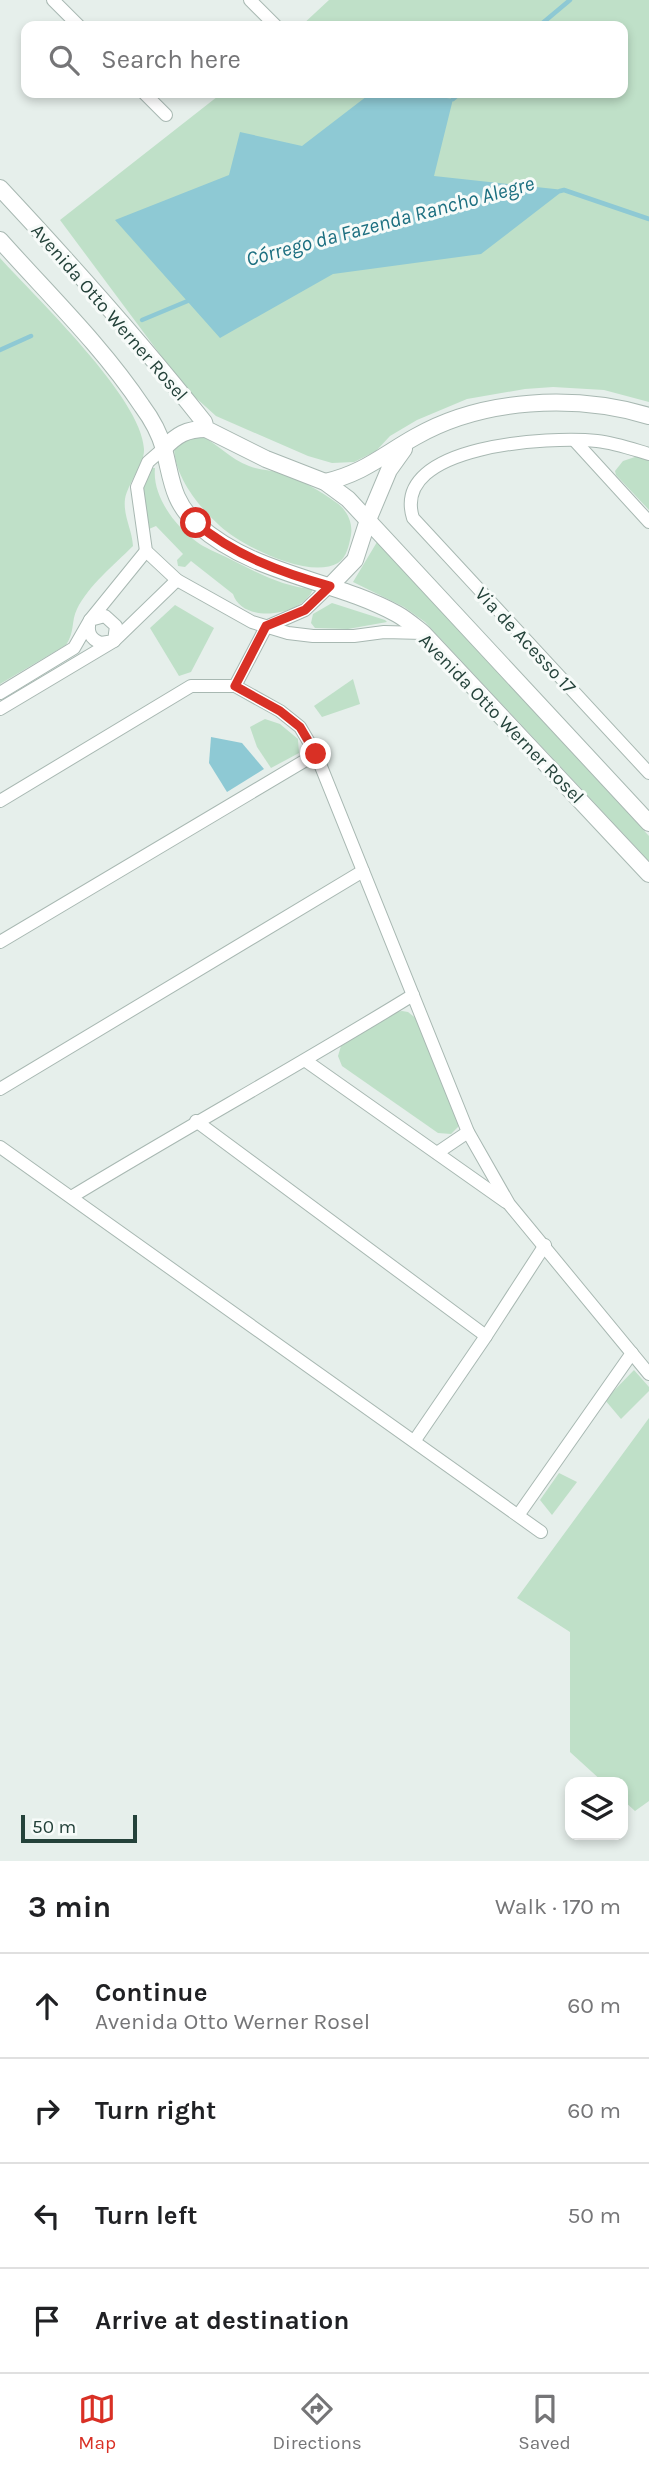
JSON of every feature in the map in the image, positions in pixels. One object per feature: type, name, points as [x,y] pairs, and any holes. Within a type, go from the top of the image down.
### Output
[{"type":"street","points":[[53,0],[74,21]]},
{"type":"street","points":[[250,0],[271,21]]},
{"type":"street","points":[[149,98],[166,115]]},
{"type":"street","name":"Avenida Otto Werner Rosel","points":[[0,188],[118,318],[204,422],[205,429],[325,482],[348,499],[649,823]]},
{"type":"street","name":"Avenida Otto Werner Rosel","points":[[0,240],[118,372],[144,408],[164,448],[167,471],[175,493],[184,510],[205,531],[265,564],[299,578],[330,586],[397,614],[423,633],[649,874]]},
{"type":"street","points":[[325,482],[355,474],[442,424],[497,407],[528,404],[595,405],[649,416]]},
{"type":"street","points":[[205,429],[190,429],[176,435],[148,462],[137,487],[146,551],[177,580],[252,622],[313,636],[423,633]]},
{"type":"street","points":[[235,686],[266,626],[305,610],[355,561],[388,470],[416,437]]},
{"type":"street","points":[[575,441],[596,441],[649,454]]},
{"type":"street","points":[[575,441],[649,522]]},
{"type":"street","name":"Via de Acesso 17","points":[[575,441],[501,445],[461,455],[421,477],[411,493],[413,518],[649,773]]},
{"type":"street","points":[[0,693],[74,648],[90,620],[146,551]]},
{"type":"street","points":[[0,709],[114,640],[177,580]]},
{"type":"street","points":[[90,620],[104,616],[113,622],[117,631],[114,640]]},
{"type":"street","points":[[90,620],[88,628],[92,638],[101,643],[114,640]]},
{"type":"street","points":[[0,801],[191,686],[235,686],[280,711],[300,727],[316,754],[468,1132],[509,1204],[649,1374]]},
{"type":"street","points":[[0,942],[316,754]]},
{"type":"street","points":[[0,1089],[363,872]]},
{"type":"street","points":[[73,1196],[196,1121],[306,1061],[413,995]]},
{"type":"street","points":[[306,1061],[509,1204]]},
{"type":"street","points":[[196,1121],[486,1336]]},
{"type":"street","points":[[437,1153],[468,1132]]},
{"type":"street","points":[[0,1147],[73,1196],[541,1532]]},
{"type":"street","points":[[415,1440],[545,1245]]},
{"type":"street","points":[[519,1514],[632,1353]]},
{"type":"green space","points":[[329,0],[649,0],[649,402],[604,390],[553,387],[467,399],[417,420],[390,436],[376,451],[354,462],[332,463],[308,456],[216,416],[185,388],[60,220],[216,98],[628,98],[628,21],[306,21]]},
{"type":"green space","points":[[0,258],[85,349],[107,377],[126,403],[139,428],[144,455],[125,499],[133,546],[82,600],[75,613],[71,636],[66,645],[0,684]]},
{"type":"green space","points":[[200,435],[242,463],[295,479],[341,506],[351,526],[344,558],[326,567],[294,564],[259,551],[220,526],[189,490],[175,457],[174,446],[179,440]]},
{"type":"green space","points":[[638,456],[649,460],[649,510],[615,471],[623,461]]},
{"type":"green space","points":[[152,468],[155,468],[157,489],[167,510],[197,542],[268,578],[313,589],[307,598],[286,611],[260,613],[239,604],[233,594],[191,561],[185,567],[178,566],[177,560],[183,554],[156,526],[149,529],[141,486]]},
{"type":"green space","points":[[377,542],[649,836],[649,861],[425,622],[404,607],[353,582]]},
{"type":"green space","points":[[332,603],[387,622],[348,629],[315,628],[311,623],[313,614]]},
{"type":"green space","points":[[175,605],[214,628],[191,672],[179,676],[150,628]]},
{"type":"green space","points":[[353,679],[360,704],[322,717],[314,706]]},
{"type":"green space","points":[[265,719],[280,724],[298,739],[299,753],[271,768],[257,747],[250,727]]},
{"type":"green space","points":[[402,1011],[418,1020],[460,1122],[451,1134],[438,1133],[342,1066],[338,1056],[341,1046],[396,1012]]},
{"type":"green space","points":[[634,1370],[649,1387],[649,1391],[621,1419],[605,1400]]},
{"type":"green space","points":[[649,1418],[649,1801],[635,1811],[628,1805],[628,1777],[598,1777],[570,1752],[570,1632],[517,1598]]},
{"type":"green space","points":[[559,1473],[577,1482],[552,1515],[540,1500]]},
{"type":"water","points":[[364,98],[453,99],[434,176],[564,190],[481,254],[333,274],[220,338],[115,220],[229,175],[240,132],[302,146]]},
{"type":"water","points":[[211,737],[242,743],[264,769],[227,792],[209,763]]},
{"type":"waterway","points":[[545,21],[570,0]]},
{"type":"waterway","name":"Córrego da Fazenda Rancho Alegre","points":[[560,191],[564,190],[649,219]]},
{"type":"waterway","name":"Córrego da Fazenda Rancho Alegre","points":[[142,320],[190,300]]},
{"type":"waterway","name":"Córrego da Fazenda Rancho Alegre","points":[[0,350],[31,336]]},
{"type":"route","points":[[196,523],[215,539],[235,550],[299,578],[330,586],[305,610],[266,626],[235,686],[280,711],[300,727],[316,754]]}]
